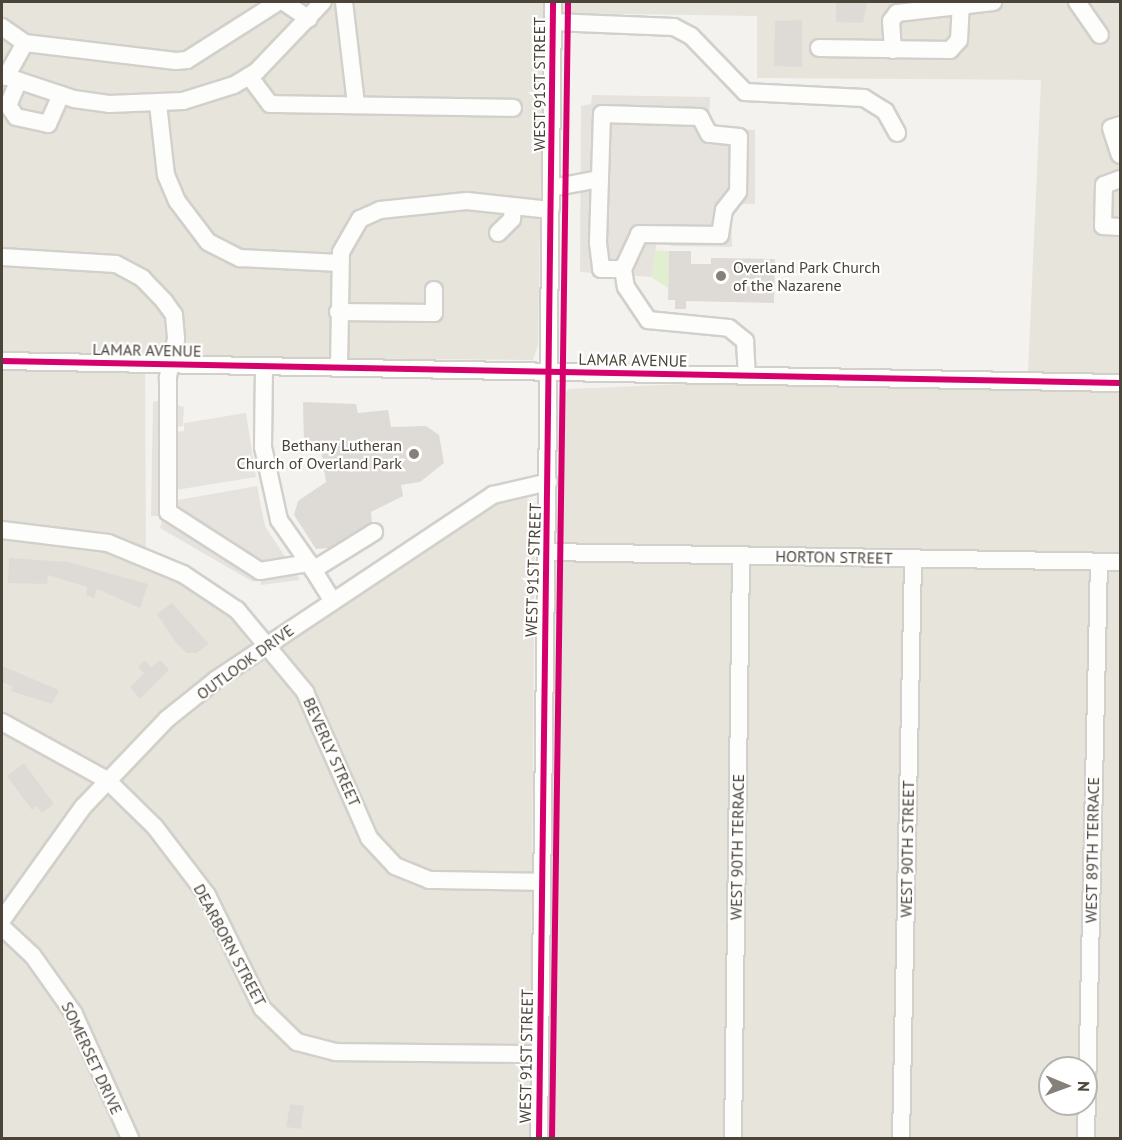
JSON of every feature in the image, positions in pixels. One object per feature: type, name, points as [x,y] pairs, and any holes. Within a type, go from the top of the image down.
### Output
[{"type":"street","points":[[2,27],[25,43],[188,60],[278,2]]},
{"type":"street","points":[[284,2],[309,19]]},
{"type":"street","points":[[8,78],[61,95],[109,104],[158,104],[210,95],[249,76],[309,19],[323,2]]},
{"type":"street","points":[[344,2],[356,104]]},
{"type":"street","name":"WEST 91ST STREET","points":[[539,1138],[549,482],[553,2]]},
{"type":"street","points":[[893,50],[891,21],[897,13],[993,2]]},
{"type":"street","points":[[1077,2],[1100,35]]},
{"type":"street","points":[[819,48],[950,50],[959,40],[962,4]]},
{"type":"street","points":[[553,22],[674,27],[691,36],[745,92],[864,98],[885,111],[897,133]]},
{"type":"street","points":[[25,43],[8,78],[8,105],[16,117],[48,124],[61,95]]},
{"type":"street","points":[[249,76],[270,104],[513,108]]},
{"type":"street","points":[[158,104],[166,175],[177,201],[208,242],[240,258],[340,263]]},
{"type":"street","points":[[623,269],[601,269],[602,114],[700,117],[709,134],[739,137],[738,192],[724,210],[720,235],[639,234],[623,269],[626,286],[648,320],[729,327],[745,341],[747,375]]},
{"type":"street","points":[[1120,125],[1111,128],[1120,155]]},
{"type":"street","points":[[552,188],[600,179]]},
{"type":"street","points":[[1120,179],[1104,185],[1103,226],[1120,227]]},
{"type":"street","points":[[339,367],[340,263],[347,234],[360,219],[380,210],[467,201],[551,210]]},
{"type":"street","points":[[498,233],[512,219],[513,207]]},
{"type":"street","points":[[2,256],[84,258],[116,264],[142,278],[174,315],[176,339],[169,364],[168,512],[260,571],[311,566],[374,532]]},
{"type":"street","points":[[338,312],[434,313],[434,290]]},
{"type":"street","name":"LAMAR AVENUE","points":[[2,361],[1120,383]]},
{"type":"street","points":[[264,366],[263,447],[279,520],[332,600]]},
{"type":"street","name":"OUTLOOK DRIVE","points":[[2,920],[107,780],[168,719],[268,643],[493,495],[549,482]]},
{"type":"street","name":"BEVERLY STREET","points":[[2,530],[78,535],[148,556],[214,593],[268,643],[320,720],[369,838],[395,866],[429,880],[542,882]]},
{"type":"street","name":"HORTON STREET","points":[[547,552],[1120,562]]},
{"type":"street","name":"WEST 90TH TERRACE","points":[[733,1138],[741,555]]},
{"type":"street","name":"WEST 90TH STREET","points":[[901,1138],[913,559]]},
{"type":"street","name":"WEST 89TH TERRACE","points":[[1086,1138],[1099,562]]},
{"type":"street","name":"DEARBORN STREET","points":[[2,722],[107,780],[184,860],[220,920],[262,1008],[297,1042],[336,1052],[540,1054]]},
{"type":"street","name":"SOMERSET DRIVE","points":[[2,927],[33,956],[74,1014],[130,1138]]},
{"type":"shaded area","points":[[2,2],[544,2],[538,345],[533,360],[145,357],[146,563],[229,612],[260,660],[502,497],[521,494],[535,504],[530,1138],[2,1138],[2,85],[107,114],[192,108],[191,90],[131,96],[95,92],[59,86],[2,63]]},
{"type":"shaded area","points":[[561,2],[1120,2],[1120,375],[1028,373],[1041,80],[757,78],[757,16],[561,13]]},
{"type":"shaded area","points":[[592,95],[710,97],[709,123],[718,129],[755,130],[755,204],[735,204],[731,210],[732,247],[671,246],[670,240],[657,241],[651,277],[580,272],[581,106],[591,104]]},
{"type":"shaded area","points":[[709,383],[1120,389],[1120,1138],[547,1138],[559,399],[569,389]]},
{"type":"shaded area","points":[[161,385],[176,385],[176,405],[184,407],[183,426],[175,427],[176,432],[184,431],[184,423],[246,413],[256,477],[176,490],[175,483],[176,508],[178,500],[257,486],[265,526],[300,580],[261,585],[260,578],[253,582],[160,528],[163,516],[151,516],[153,402],[161,400]]},
{"type":"green space","points":[[651,250],[669,251],[668,288],[651,277]]},
{"type":"building","points":[[836,2],[867,2],[863,23],[836,22]]},
{"type":"building","points":[[802,20],[802,67],[774,66],[775,21]]},
{"type":"building","name":"Overland Park Church of the Nazarene","points":[[669,251],[691,251],[691,264],[711,264],[711,258],[775,259],[774,303],[686,301],[686,309],[675,309],[675,300],[668,300]]},
{"type":"building","points":[[303,402],[356,404],[358,413],[388,410],[391,427],[426,426],[439,435],[444,463],[420,482],[401,485],[403,496],[371,512],[372,522],[329,548],[316,549],[294,515],[298,501],[326,482],[320,443],[304,445]]},
{"type":"building","points":[[9,558],[68,562],[148,584],[140,608],[97,589],[94,598],[86,595],[87,587],[48,575],[47,584],[8,583]]},
{"type":"building","points":[[172,603],[209,644],[196,653],[187,653],[176,643],[157,614]]},
{"type":"building","points":[[145,660],[151,667],[161,660],[169,670],[140,699],[130,687],[144,673],[138,667]]},
{"type":"building","points":[[2,666],[59,690],[52,704],[11,691],[12,686],[2,682]]},
{"type":"building","points":[[24,763],[54,804],[42,813],[37,806],[32,810],[7,776]]},
{"type":"building","points":[[290,1104],[304,1106],[301,1129],[286,1127]]},
{"type":"cycle path","points":[[539,1138],[553,2]]},
{"type":"cycle path","points":[[552,1138],[568,2]]},
{"type":"cycle path","points":[[2,361],[1120,383]]},
{"type":"place","name":"Overland Park Church of the Nazarene","points":[[721,276]]},
{"type":"place","name":"Bethany Lutheran Church of Overland Park","points":[[414,454]]}]
